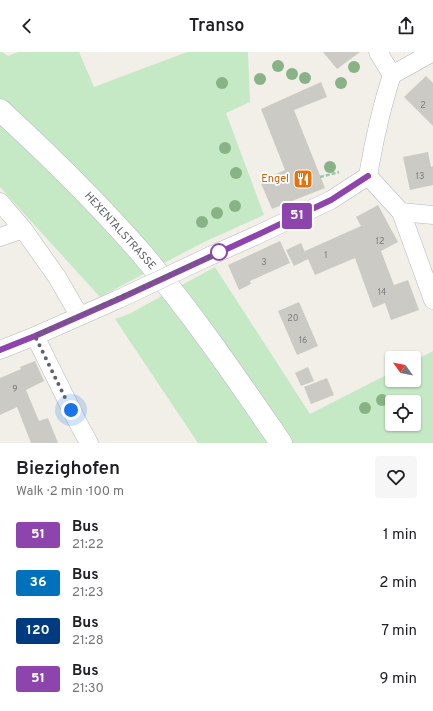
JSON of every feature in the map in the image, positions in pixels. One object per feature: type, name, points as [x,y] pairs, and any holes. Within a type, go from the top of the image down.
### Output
[{"type":"main road","name":"HEXENTALSTRASSE","points":[[0,110],[84,190],[143,255],[210,341],[281,443]]},
{"type":"street","points":[[378,52],[392,74]]},
{"type":"street","points":[[0,350],[121,298],[255,236],[331,200],[368,176],[378,122],[392,74],[433,52]]},
{"type":"street","points":[[368,176],[401,212],[433,300]]},
{"type":"street","points":[[0,202],[23,229],[57,277],[79,315]]},
{"type":"street","points":[[401,212],[433,215]]},
{"type":"street","points":[[0,237],[23,229]]},
{"type":"street","points":[[35,336],[89,443]]},
{"type":"path","points":[[320,177],[340,171]]},
{"type":"green space","points":[[0,52],[8,56],[18,52],[79,52],[94,87],[187,52],[248,52],[250,102],[226,113],[264,215],[202,243],[100,297],[0,187]]},
{"type":"green space","points":[[215,267],[310,414],[385,376],[385,387],[421,387],[421,357],[433,351],[433,443],[198,443],[115,319],[129,314]]},
{"type":"building","points":[[323,52],[360,52],[337,69]]},
{"type":"building","points":[[426,76],[433,83],[433,126],[404,97]]},
{"type":"building","points":[[321,82],[327,97],[294,110],[325,188],[272,209],[260,181],[285,170],[261,109]]},
{"type":"building","points":[[428,152],[431,167],[433,166],[433,185],[410,190],[403,157]]},
{"type":"building","points":[[378,205],[398,242],[381,251],[394,285],[408,280],[419,310],[391,320],[385,303],[373,308],[355,258],[315,275],[308,259],[294,266],[286,250],[301,243],[305,252],[361,226],[356,217]]},
{"type":"building","points":[[280,241],[290,263],[250,281],[251,284],[239,290],[228,265]]},
{"type":"building","points":[[299,302],[318,346],[297,355],[278,311]]},
{"type":"building","points":[[35,361],[44,381],[26,390],[39,421],[48,418],[58,443],[31,443],[17,407],[0,415],[0,378]]},
{"type":"building","points":[[308,367],[314,381],[301,386],[295,373]]},
{"type":"building","points":[[327,378],[334,395],[311,404],[304,387]]},
{"type":"bus line","name":"51","points":[[0,350],[121,298],[255,236],[331,200],[368,176]]},
{"type":"place","name":"Engel","points":[[303,179]]},
{"type":"route","points":[[71,410],[35,336],[219,252]]}]
